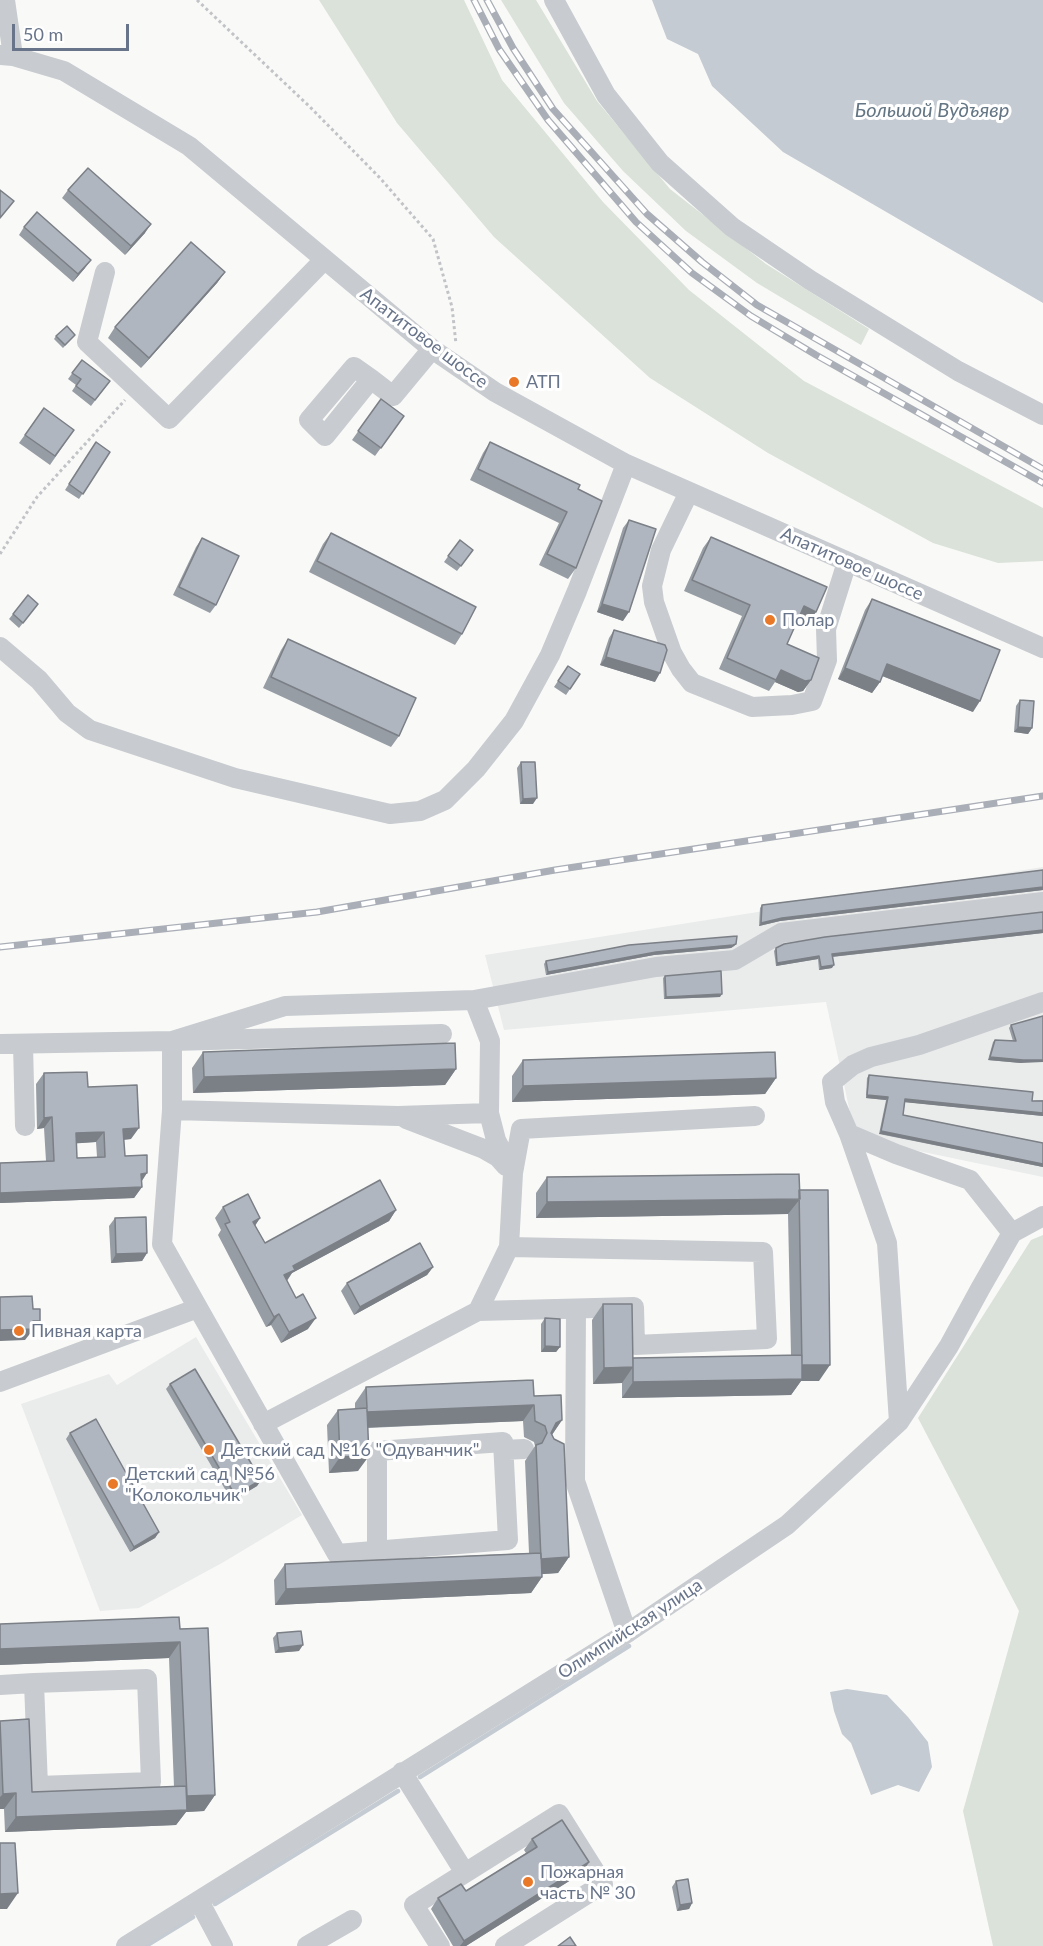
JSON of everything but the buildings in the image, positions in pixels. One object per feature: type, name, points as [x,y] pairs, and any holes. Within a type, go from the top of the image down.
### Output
[{"type":"street","points":[[5,0],[7,55]]},
{"type":"street","points":[[554,0],[606,95],[660,163],[732,227],[810,280],[958,371],[1043,415]]},
{"type":"street","name":"Апатитовое шоссе","points":[[7,55],[64,71],[189,146],[432,349],[495,392],[626,464],[1043,648]]},
{"type":"street","points":[[105,272],[87,342],[169,419],[324,260]]},
{"type":"street","points":[[371,380],[393,396],[432,349]]},
{"type":"street","points":[[0,647],[39,680],[67,713],[90,730],[235,778],[390,814],[420,812],[445,800],[476,770],[514,721],[550,655],[626,464]]},
{"type":"street","points":[[689,492],[661,550],[652,586],[654,602],[672,653],[692,682],[752,707],[792,705],[812,701],[827,660],[826,629],[847,562]]},
{"type":"street","points":[[172,1041],[285,1006],[474,1000],[656,967],[735,960],[781,933],[1043,902]]},
{"type":"street","points":[[474,1000],[490,1041],[489,1113],[496,1140],[513,1173]]},
{"type":"street","points":[[899,1422],[887,1243],[849,1134],[835,1102],[832,1082],[853,1065],[871,1057],[919,1045],[1043,1002]]},
{"type":"street","points":[[0,1044],[442,1034]]},
{"type":"street","points":[[172,1041],[172,1110],[162,1244],[337,1554],[377,1551],[508,1540],[502,1442],[377,1451],[377,1551]]},
{"type":"street","points":[[23,1044],[25,1126]]},
{"type":"street","points":[[172,1110],[398,1116],[489,1113]]},
{"type":"street","points":[[398,1116],[484,1149],[498,1157],[513,1173]]},
{"type":"street","points":[[478,1311],[509,1247],[513,1173],[521,1129],[755,1116]]},
{"type":"street","points":[[849,1134],[896,1154],[970,1180],[1012,1233],[1043,1216]]},
{"type":"street","name":"Олимпийская улица","points":[[126,1946],[627,1633],[788,1525],[899,1422],[949,1346],[1012,1233]]},
{"type":"street","points":[[263,1424],[478,1311],[634,1307],[635,1345],[767,1339],[763,1252],[509,1247]]},
{"type":"street","points":[[0,1382],[198,1308]]},
{"type":"street","points":[[576,1309],[575,1481],[627,1633]]},
{"type":"street","points":[[552,1448],[576,1446]]},
{"type":"street","points":[[503,1450],[524,1449]]},
{"type":"street","points":[[0,1684],[147,1679],[151,1782],[38,1786],[34,1683]]},
{"type":"street","points":[[402,1772],[465,1873]]},
{"type":"street","points":[[440,1946],[414,1905],[558,1814],[603,1884],[506,1946]]},
{"type":"street","points":[[199,1900],[223,1946]]},
{"type":"street","points":[[307,1946],[352,1920]]},
{"type":"path","points":[[197,0],[310,107],[380,178],[433,239],[452,307],[458,367]]},
{"type":"path","points":[[0,554],[37,497],[136,388]]},
{"type":"shaded area","points":[[319,0],[464,0],[502,80],[603,202],[689,290],[804,381],[1043,508],[1043,561],[998,563],[933,543],[768,453],[650,378],[494,237],[397,123]]},
{"type":"shaded area","points":[[501,0],[536,0],[597,101],[670,189],[766,264],[869,329],[861,345],[757,283],[686,231],[623,171],[564,103]]},
{"type":"shaded area","points":[[1043,867],[1043,1177],[885,1144],[853,1126],[826,1002],[504,1030],[485,955]]},
{"type":"shaded area","points":[[1043,1235],[1043,1946],[993,1946],[963,1811],[1019,1611],[918,1418],[1031,1240]]},
{"type":"shaded area","points":[[196,1337],[302,1515],[222,1563],[139,1608],[100,1611],[21,1404],[109,1374],[117,1385]]},
{"type":"water","name":"Большой Вудъявр","points":[[652,0],[1043,0],[1043,303],[783,152],[712,86],[698,54],[667,39]]},
{"type":"water","points":[[847,1689],[887,1695],[928,1742],[932,1767],[919,1792],[898,1785],[871,1795],[851,1743],[842,1734],[834,1711],[830,1692]]},
{"type":"waterway","points":[[420,1777],[629,1646]]},
{"type":"waterway","points":[[215,1904],[398,1791]]},
{"type":"waterway","points":[[146,1946],[193,1917]]},
{"type":"railway","points":[[474,0],[499,49],[548,120],[636,222],[692,273],[751,316],[816,355],[1043,483]]},
{"type":"railway","points":[[487,0],[513,48],[553,109],[647,214],[702,262],[757,305],[1043,469]]},
{"type":"railway","points":[[0,947],[317,912],[555,870],[1043,796]]},
{"type":"place","name":"АТП","points":[[514,382]]},
{"type":"place","name":"Полар","points":[[770,620]]},
{"type":"place","name":"Пивная карта","points":[[19,1331]]},
{"type":"place","name":"Детский сад №16 \"Одуванчик\"","points":[[209,1450]]},
{"type":"place","name":"Детский сад №56 \"Колокольчик\"","points":[[113,1484]]},
{"type":"place","name":"Пожарная часть № 30","points":[[528,1882]]}]
